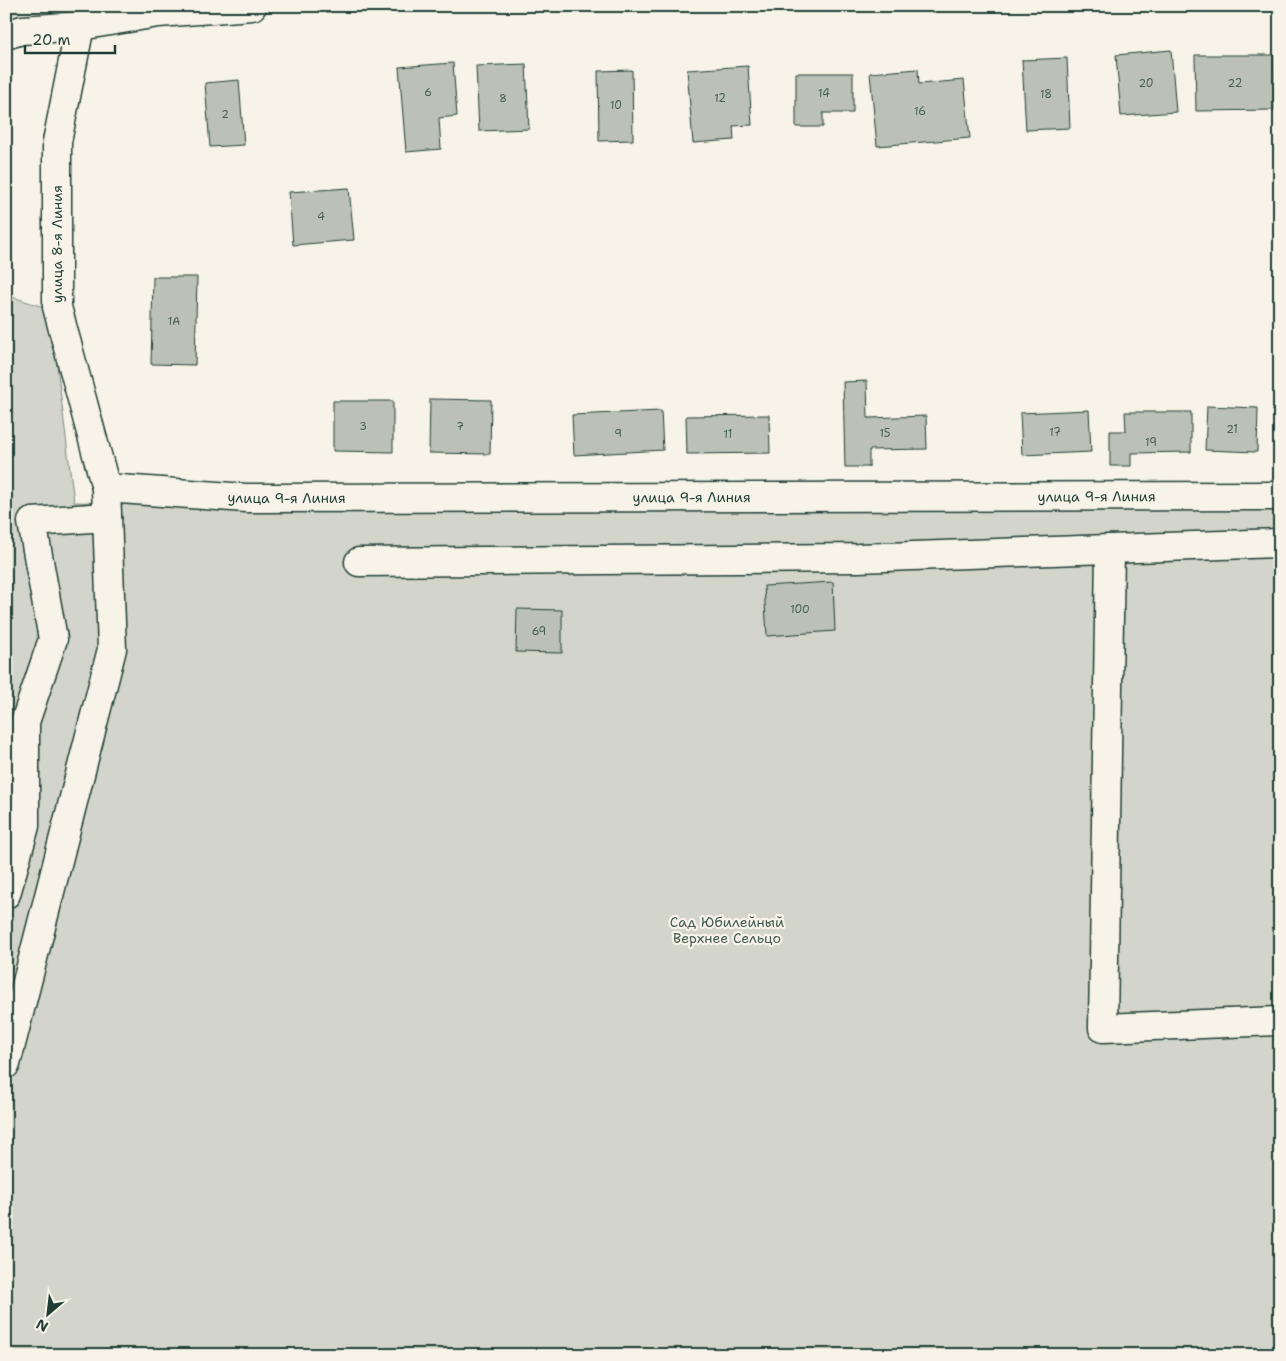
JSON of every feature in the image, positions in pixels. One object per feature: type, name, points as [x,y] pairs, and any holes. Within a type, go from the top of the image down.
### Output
[{"type":"street","points":[[6,35],[22,30],[80,26],[158,14],[252,6]]},
{"type":"street","name":"улица 8-я Линия","points":[[6,1064],[112,649],[106,488],[57,307],[57,142],[80,26]]},
{"type":"street","name":"улица 9-я Линия","points":[[106,488],[246,498],[1280,496]]},
{"type":"street","points":[[6,894],[25,826],[25,722],[53,639],[32,522],[107,517]]},
{"type":"street","points":[[360,562],[858,558],[1280,543]]},
{"type":"street","points":[[1110,549],[1103,1028],[1280,1021]]},
{"type":"shaded area","points":[[6,6],[19,6],[22,23],[6,28]]},
{"type":"green space","name":"Сад Юбилейный Верхнее Сельцо","points":[[6,295],[50,309],[74,502],[248,505],[1280,505],[1280,1355],[6,1355]]},
{"type":"building","points":[[1171,50],[1176,112],[1121,116],[1116,55]]},
{"type":"building","points":[[1195,55],[1274,55],[1275,110],[1196,111]]},
{"type":"building","points":[[1067,58],[1070,128],[1026,130],[1022,60]]},
{"type":"building","points":[[453,63],[457,116],[439,118],[441,149],[406,152],[399,67]]},
{"type":"building","points":[[526,64],[529,129],[479,131],[476,66]]},
{"type":"building","points":[[748,66],[752,125],[733,126],[734,140],[693,143],[687,70]]},
{"type":"building","points":[[918,69],[919,84],[964,80],[970,138],[877,146],[870,73]]},
{"type":"building","points":[[632,70],[633,140],[599,141],[598,71]]},
{"type":"building","points":[[796,73],[853,73],[853,113],[823,113],[823,127],[796,127]]},
{"type":"building","points":[[239,80],[244,145],[210,147],[205,83]]},
{"type":"building","points":[[349,188],[354,240],[293,245],[289,192]]},
{"type":"building","points":[[153,277],[197,277],[195,365],[151,364]]},
{"type":"building","points":[[867,381],[868,418],[926,416],[927,449],[869,450],[869,467],[845,467],[843,382]]},
{"type":"building","points":[[430,399],[491,400],[490,454],[429,453]]},
{"type":"building","points":[[333,401],[393,401],[393,452],[333,451]]},
{"type":"building","points":[[1207,406],[1258,408],[1257,452],[1205,450]]},
{"type":"building","points":[[1089,410],[1091,452],[1022,455],[1020,413]]},
{"type":"building","points":[[661,411],[663,450],[574,455],[572,415]]},
{"type":"building","points":[[1125,412],[1191,412],[1191,452],[1131,453],[1131,466],[1110,466],[1110,431],[1126,431]]},
{"type":"building","points":[[769,415],[770,453],[687,454],[686,416]]},
{"type":"building","points":[[833,582],[835,631],[767,636],[764,586]]},
{"type":"building","points":[[517,609],[562,610],[562,653],[516,652]]}]
